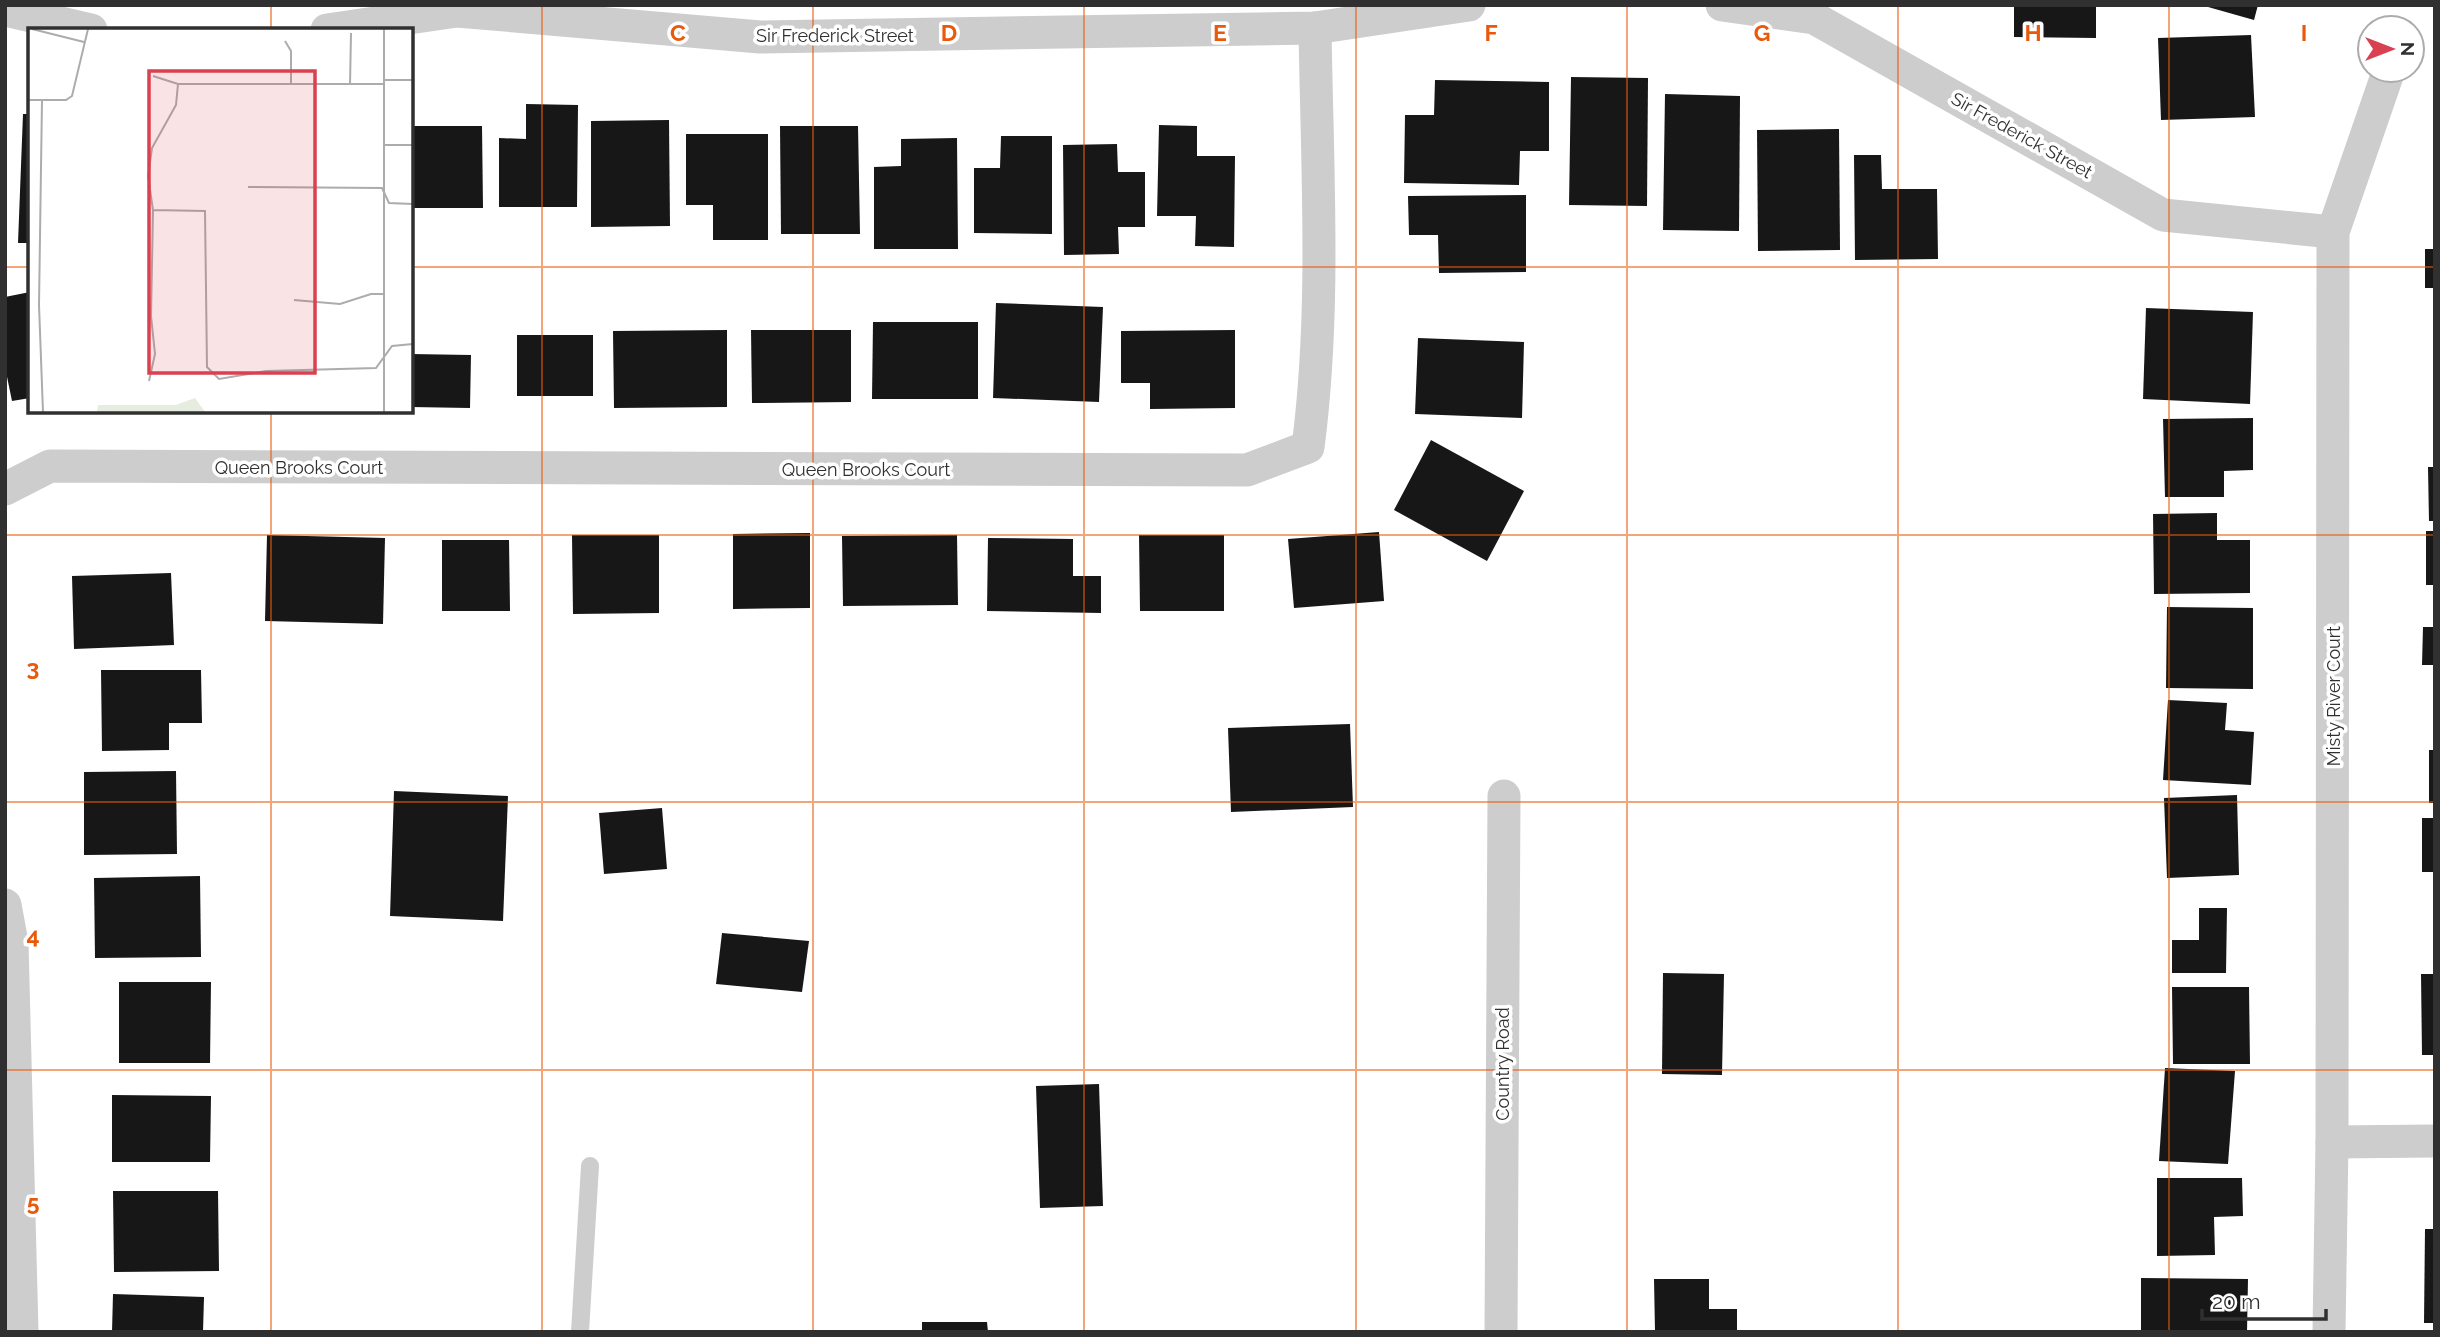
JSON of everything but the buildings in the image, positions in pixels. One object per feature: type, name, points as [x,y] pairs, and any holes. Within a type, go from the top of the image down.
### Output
[{"type":"street","name":"Sir Frederick Street","points":[[341,28],[457,11],[760,37],[1315,28],[1469,5]]},
{"type":"street","name":"Sir Frederick Street","points":[[1722,5],[1814,18],[2163,215],[2333,232]]},
{"type":"street","points":[[5,10],[82,28]]},
{"type":"street","name":"Queen Brooks Court","points":[[5,489],[50,466],[1247,471],[1308,447],[1316,386],[1318,263],[1315,28]]},
{"type":"street","name":"Misty River Court","points":[[2329,1332],[2332,1142],[2333,232],[2384,84]]},
{"type":"street","name":"Country Road","points":[[1501,1332],[1504,796]]},
{"type":"street","points":[[5,905],[12,943],[22,1332]]},
{"type":"street","points":[[2332,1142],[2435,1141]]},
{"type":"lane","points":[[580,1332],[590,1166]]}]
